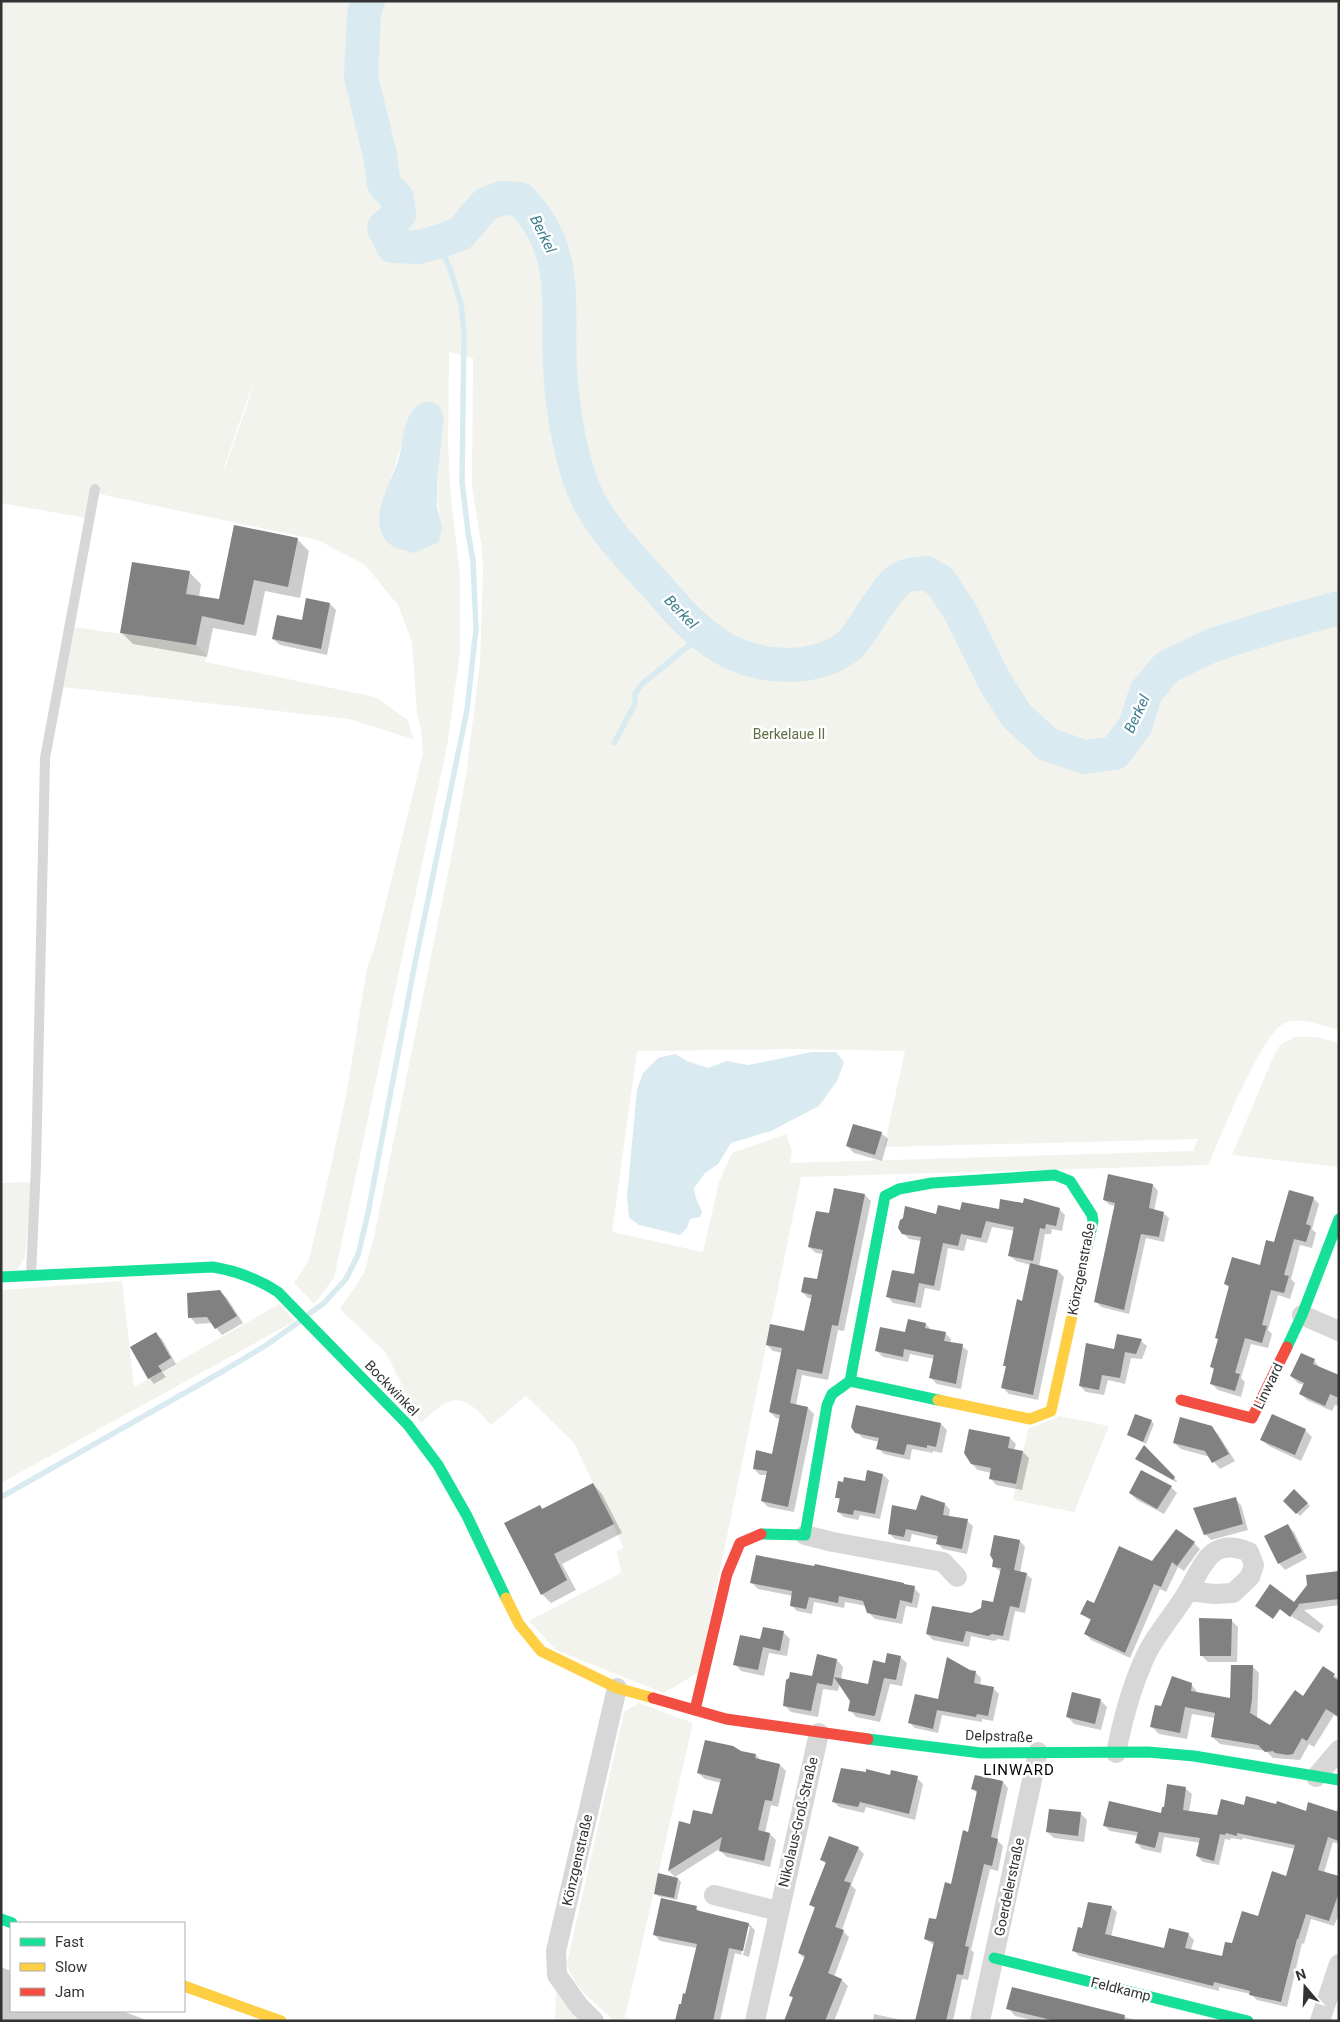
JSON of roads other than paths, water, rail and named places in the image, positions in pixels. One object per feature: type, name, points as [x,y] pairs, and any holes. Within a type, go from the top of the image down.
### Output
[{"type":"street","name":"Könzgenstraße","points":[[1055,1176],[1070,1181],[1092,1215],[1093,1221],[1051,1411],[1030,1419],[850,1381],[885,1196],[899,1189],[932,1183],[1055,1176]]},
{"type":"street","name":"Linward","points":[[1181,1400],[1252,1418],[1302,1315],[1339,1219]]},
{"type":"street","name":"Bockwinkel","points":[[1,1277],[213,1267],[233,1270],[260,1279],[272,1288],[408,1425],[438,1465],[467,1516],[519,1624],[541,1651],[617,1688],[662,1699]]},
{"type":"street","points":[[1302,1315],[1339,1331]]},
{"type":"street","points":[[805,1534],[828,1405],[832,1394],[850,1381]]},
{"type":"street","points":[[695,1710],[727,1574],[740,1543],[758,1534],[805,1534],[833,1542],[943,1562],[957,1577]]},
{"type":"street","points":[[1116,1753],[1124,1714],[1136,1676],[1163,1626],[1188,1591]]},
{"type":"street","name":"Könzgenstraße","points":[[594,2021],[579,2006],[557,1975],[556,1951],[617,1688]]},
{"type":"street","name":"Delpstraße","points":[[662,1699],[726,1718],[819,1733],[981,1752],[1148,1752],[1194,1756],[1339,1780]]},
{"type":"street","name":"Nikolaus-Groß-Straße","points":[[755,2021],[819,1733]]},
{"type":"street","points":[[1316,1777],[1339,1750]]},
{"type":"street","name":"Goerdelerstraße","points":[[980,2021],[1038,1752]]},
{"type":"street","points":[[714,1895],[778,1911]]},
{"type":"street","name":"Feldkamp","points":[[994,1958],[1248,2021]]},
{"type":"street","points":[[1320,2021],[1339,1964]]},
{"type":"street","points":[[185,1986],[281,2021]]},
{"type":"lane","points":[[31,1276],[36,1166],[45,758],[95,489]]},
{"type":"waterway","name":"Berkel","points":[[368,1],[364,14],[361,77],[380,155],[384,184],[397,198],[399,214],[384,228],[393,246],[419,247],[460,234],[486,204],[502,198],[520,199],[536,218],[547,237],[558,278],[562,396],[569,438],[580,480],[595,512],[617,542],[679,611],[705,636],[719,646],[734,654],[768,664],[797,665],[833,656],[841,652],[854,640],[890,588],[899,579],[905,576],[926,573],[940,581],[961,613],[995,682],[1016,715],[1047,744],[1084,757],[1115,753],[1135,726],[1146,692],[1167,667],[1213,645],[1339,608]]},
{"type":"waterway","points":[[310,1313],[324,1303],[346,1279],[358,1255],[368,1213],[414,968],[467,710],[476,629],[473,561],[462,482],[464,331],[461,304],[450,269],[438,242]]},
{"type":"waterway","points":[[614,743],[635,704],[635,694],[642,684],[703,634]]},
{"type":"waterway","points":[[1,1497],[218,1374],[265,1346],[299,1322]]},
{"type":"district","name":"LINWARD","points":[[1019,1770]]},
{"type":"park label","name":"Berkelaue II","points":[[789,734]]}]
